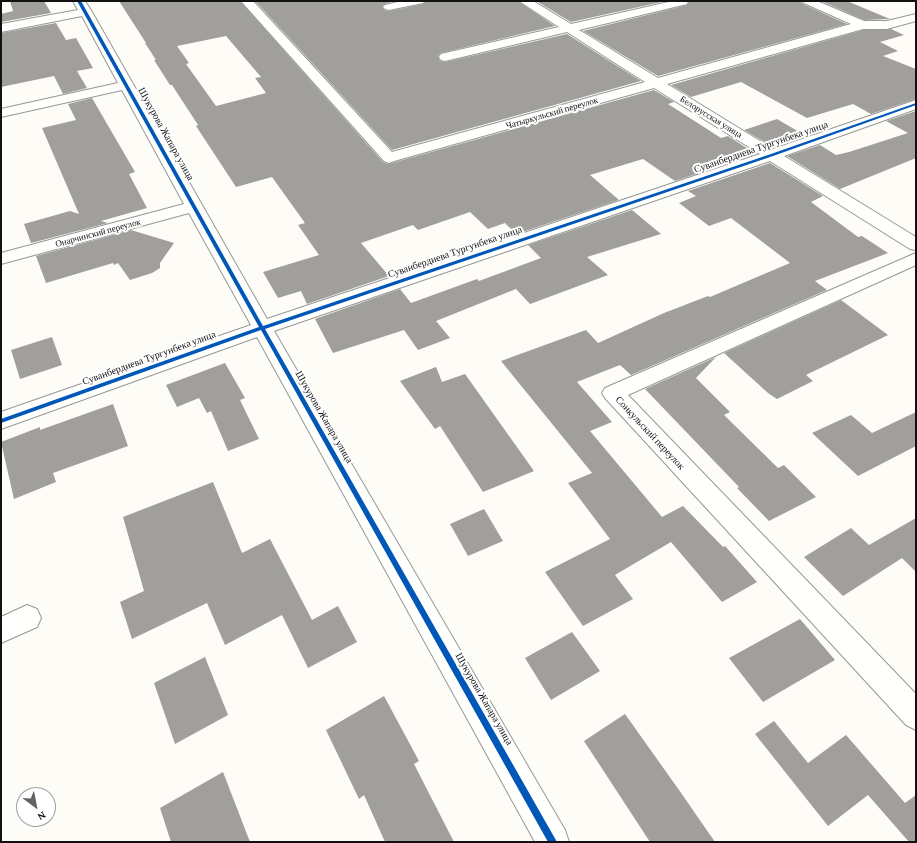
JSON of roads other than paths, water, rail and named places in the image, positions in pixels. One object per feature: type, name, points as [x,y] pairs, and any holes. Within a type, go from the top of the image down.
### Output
[{"type":"street","name":"Чатыркульский переулок","points":[[247,1],[389,158],[862,25]]},
{"type":"street","points":[[389,7],[419,1]]},
{"type":"street","name":"Белорусская улица","points":[[526,1],[916,245]]},
{"type":"street","points":[[808,1],[862,25],[887,25],[916,17]]},
{"type":"street","points":[[445,57],[683,2]]},
{"type":"street","points":[[1,28],[83,7]]},
{"type":"street","name":"Шукурова Жапара улица","points":[[83,7],[128,85],[262,328],[553,842]]},
{"type":"street","points":[[1,113],[128,85]]},
{"type":"street","name":"Суванбердиева Тургунбека улица","points":[[1,421],[262,328],[916,104]]},
{"type":"street","name":"Онарчинский переулок","points":[[1,259],[195,206]]},
{"type":"street","name":"Сонкульский переулок","points":[[916,258],[613,393],[916,715]]},
{"type":"street","points":[[1,630],[27,618]]}]
